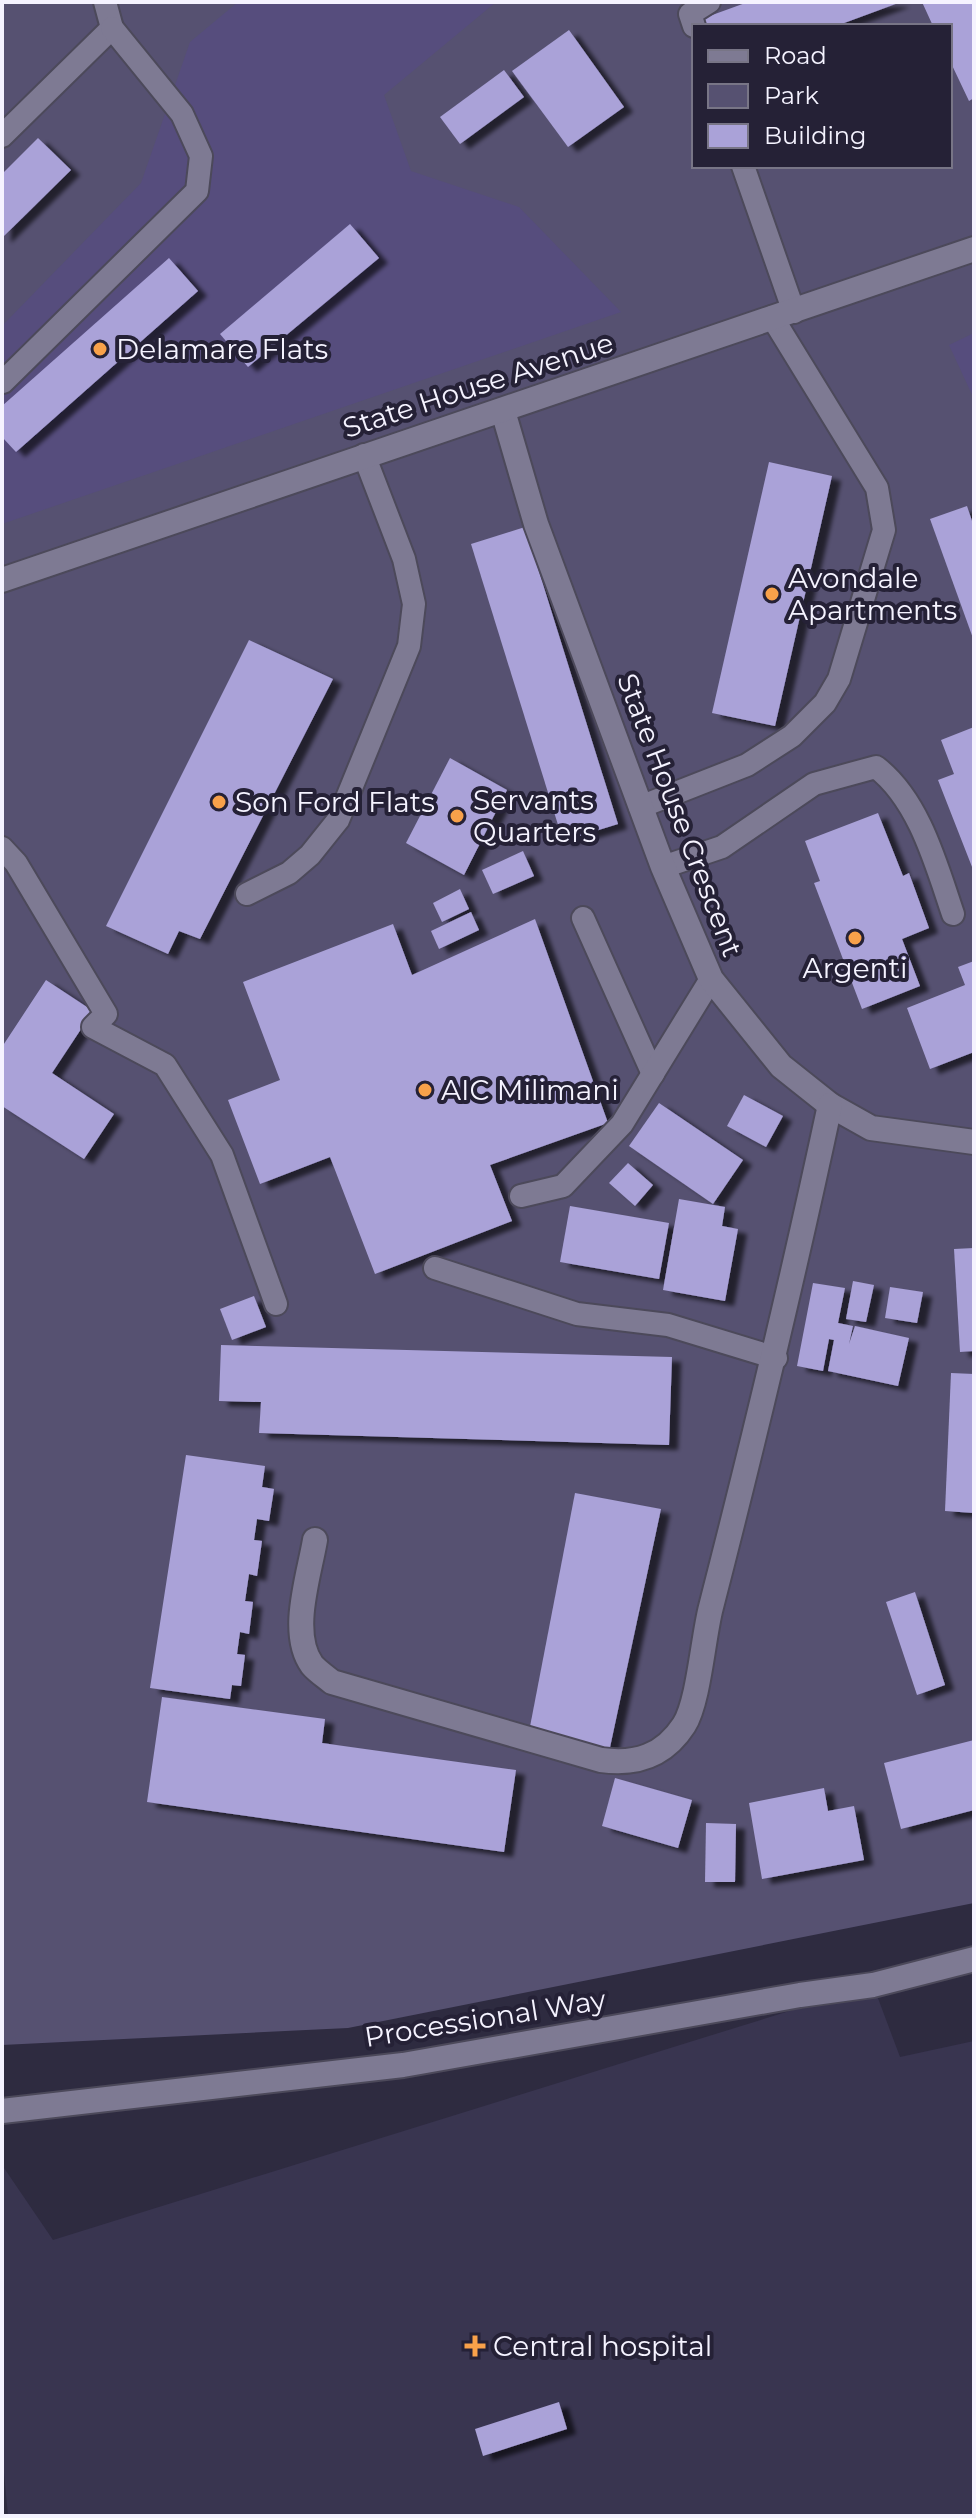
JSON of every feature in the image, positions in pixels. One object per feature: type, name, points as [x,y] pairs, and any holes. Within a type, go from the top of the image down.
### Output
[{"type":"street","name":"State House Avenue","points":[[2,580],[974,249]]},
{"type":"street","name":"State House Crescent","points":[[503,411],[536,524],[663,867],[711,979],[781,1066],[830,1105],[871,1128],[974,1142]]},
{"type":"street","points":[[315,1540],[303,1609],[303,1641],[312,1665],[332,1682],[601,1760],[624,1763],[643,1760],[666,1746],[688,1716],[704,1633],[776,1358],[830,1105]]},
{"type":"street","name":"Processional Way","points":[[2,2111],[403,2065],[873,1985],[974,1959]]},
{"type":"lane","points":[[3,382],[197,191],[201,156],[182,114],[112,28],[105,2]]},
{"type":"lane","points":[[693,24],[690,14],[709,2]]},
{"type":"lane","points":[[2,136],[112,28]]},
{"type":"lane","points":[[640,807],[747,765],[792,736],[825,703],[839,679],[884,530],[877,488],[783,314],[744,168]]},
{"type":"lane","points":[[247,894],[289,873],[310,855],[338,820],[409,646],[414,604],[407,574],[364,455]]},
{"type":"lane","points":[[663,867],[722,847],[814,784],[876,767],[893,780],[921,829],[953,914]]},
{"type":"lane","points":[[2,848],[16,863],[106,1014],[93,1027],[165,1065],[222,1155],[276,1304]]},
{"type":"lane","points":[[583,918],[653,1074]]},
{"type":"lane","points":[[521,1196],[563,1186],[622,1124],[711,979]]},
{"type":"lane","points":[[435,1268],[479,1285],[518,1292],[577,1314],[668,1325],[776,1358]]},
{"type":"shaded area","points":[[238,2],[496,2],[384,95],[411,171],[519,207],[621,312],[2,524],[2,326],[141,183],[190,42]]},
{"type":"shaded area","points":[[974,333],[974,399],[949,345]]},
{"type":"shaded area","name":"Central hospital","points":[[873,1985],[900,2057],[974,2041],[974,2516],[8,2516],[2,2451],[2,2165],[53,2240]]},
{"type":"green space","points":[[2,2],[974,2],[974,1903],[348,2028],[2,2045]]},
{"type":"building","points":[[748,2],[901,2],[841,24],[706,24],[704,18]]},
{"type":"building","points":[[922,2],[974,2],[974,98],[969,101],[952,65],[952,24],[932,24]]},
{"type":"building","points":[[569,30],[624,107],[568,147],[512,71]]},
{"type":"building","points":[[504,70],[524,97],[460,144],[440,117]]},
{"type":"building","points":[[38,138],[71,170],[2,238],[2,174]]},
{"type":"building","name":"Delamare Flats","points":[[350,224],[379,258],[248,367],[220,334]]},
{"type":"building","name":"Delamare Flats","points":[[169,258],[198,291],[16,452],[2,437],[2,406]]},
{"type":"building","name":"Avondale Apartments","points":[[769,462],[832,476],[775,726],[712,713]]},
{"type":"building","points":[[967,506],[974,527],[974,641],[930,519]]},
{"type":"building","points":[[525,527],[618,824],[563,841],[471,544]]},
{"type":"building","name":"Son Ford Flats","points":[[249,640],[333,679],[200,939],[179,931],[168,954],[106,926]]},
{"type":"building","points":[[974,727],[974,872],[938,780],[954,774],[941,740]]},
{"type":"building","name":"Servants Quarters","points":[[450,758],[507,790],[464,875],[406,843]]},
{"type":"building","points":[[878,813],[903,876],[909,873],[929,928],[902,939],[920,986],[862,1009],[814,883],[820,881],[805,841]]},
{"type":"building","points":[[523,851],[534,876],[493,894],[482,870]]},
{"type":"building","points":[[460,889],[469,909],[442,922],[433,903]]},
{"type":"building","points":[[471,912],[479,930],[439,949],[431,931]]},
{"type":"building","name":"AIC Milimani","points":[[535,919],[608,1123],[490,1165],[512,1221],[375,1274],[330,1157],[260,1184],[228,1100],[280,1080],[243,982],[393,924],[412,975]]},
{"type":"building","points":[[974,961],[974,1052],[930,1069],[907,1008],[965,985],[958,967]]},
{"type":"building","points":[[46,980],[93,1011],[52,1073],[114,1114],[84,1159],[2,1106],[2,1047]]},
{"type":"building","points":[[744,1095],[783,1116],[766,1147],[727,1126]]},
{"type":"building","points":[[659,1103],[743,1160],[713,1204],[629,1146]]},
{"type":"building","points":[[628,1163],[653,1185],[635,1206],[609,1183]]},
{"type":"building","points":[[679,1199],[725,1207],[722,1226],[738,1229],[725,1301],[663,1290]]},
{"type":"building","points":[[570,1206],[669,1223],[659,1279],[560,1262]]},
{"type":"building","points":[[974,1248],[974,1351],[960,1352],[954,1249]]},
{"type":"building","points":[[853,1281],[874,1285],[866,1322],[846,1319]]},
{"type":"building","points":[[813,1283],[845,1288],[838,1323],[853,1326],[849,1344],[855,1326],[909,1338],[898,1386],[828,1371],[834,1340],[829,1339],[823,1371],[797,1366]]},
{"type":"building","points":[[890,1287],[923,1292],[917,1323],[885,1318]]},
{"type":"building","points":[[254,1296],[266,1327],[232,1340],[220,1309]]},
{"type":"building","points":[[221,1345],[672,1357],[669,1445],[259,1433],[261,1402],[219,1401]]},
{"type":"building","points":[[951,1373],[974,1374],[974,1513],[945,1511]]},
{"type":"building","points":[[186,1455],[265,1466],[262,1487],[274,1489],[269,1521],[257,1519],[254,1540],[262,1541],[257,1576],[249,1574],[245,1601],[253,1602],[249,1634],[240,1632],[237,1654],[245,1655],[241,1686],[232,1685],[230,1699],[150,1688]]},
{"type":"building","points":[[575,1493],[661,1509],[609,1752],[528,1737]]},
{"type":"building","points":[[915,1592],[945,1685],[917,1695],[886,1602]]},
{"type":"building","points":[[162,1697],[325,1719],[322,1743],[516,1770],[504,1852],[147,1802]]},
{"type":"building","points":[[974,1740],[974,1810],[901,1829],[884,1763]]},
{"type":"building","points":[[615,1778],[692,1800],[678,1848],[602,1826]]},
{"type":"building","points":[[824,1788],[828,1811],[854,1806],[864,1860],[762,1879],[749,1803]]},
{"type":"building","points":[[706,1823],[736,1824],[735,1882],[705,1882]]},
{"type":"building","points":[[559,2402],[567,2429],[483,2456],[475,2429]]},
{"type":"place","name":"Delamare Flats","points":[[100,349]]},
{"type":"place","name":"Avondale Apartments","points":[[772,594]]},
{"type":"place","name":"Son Ford Flats","points":[[219,802]]},
{"type":"place","name":"Servants Quarters","points":[[457,816]]},
{"type":"place","name":"Argenti","points":[[855,938]]},
{"type":"place","name":"AIC Milimani","points":[[425,1090]]},
{"type":"place","name":"Central hospital","points":[[475,2346]]}]
